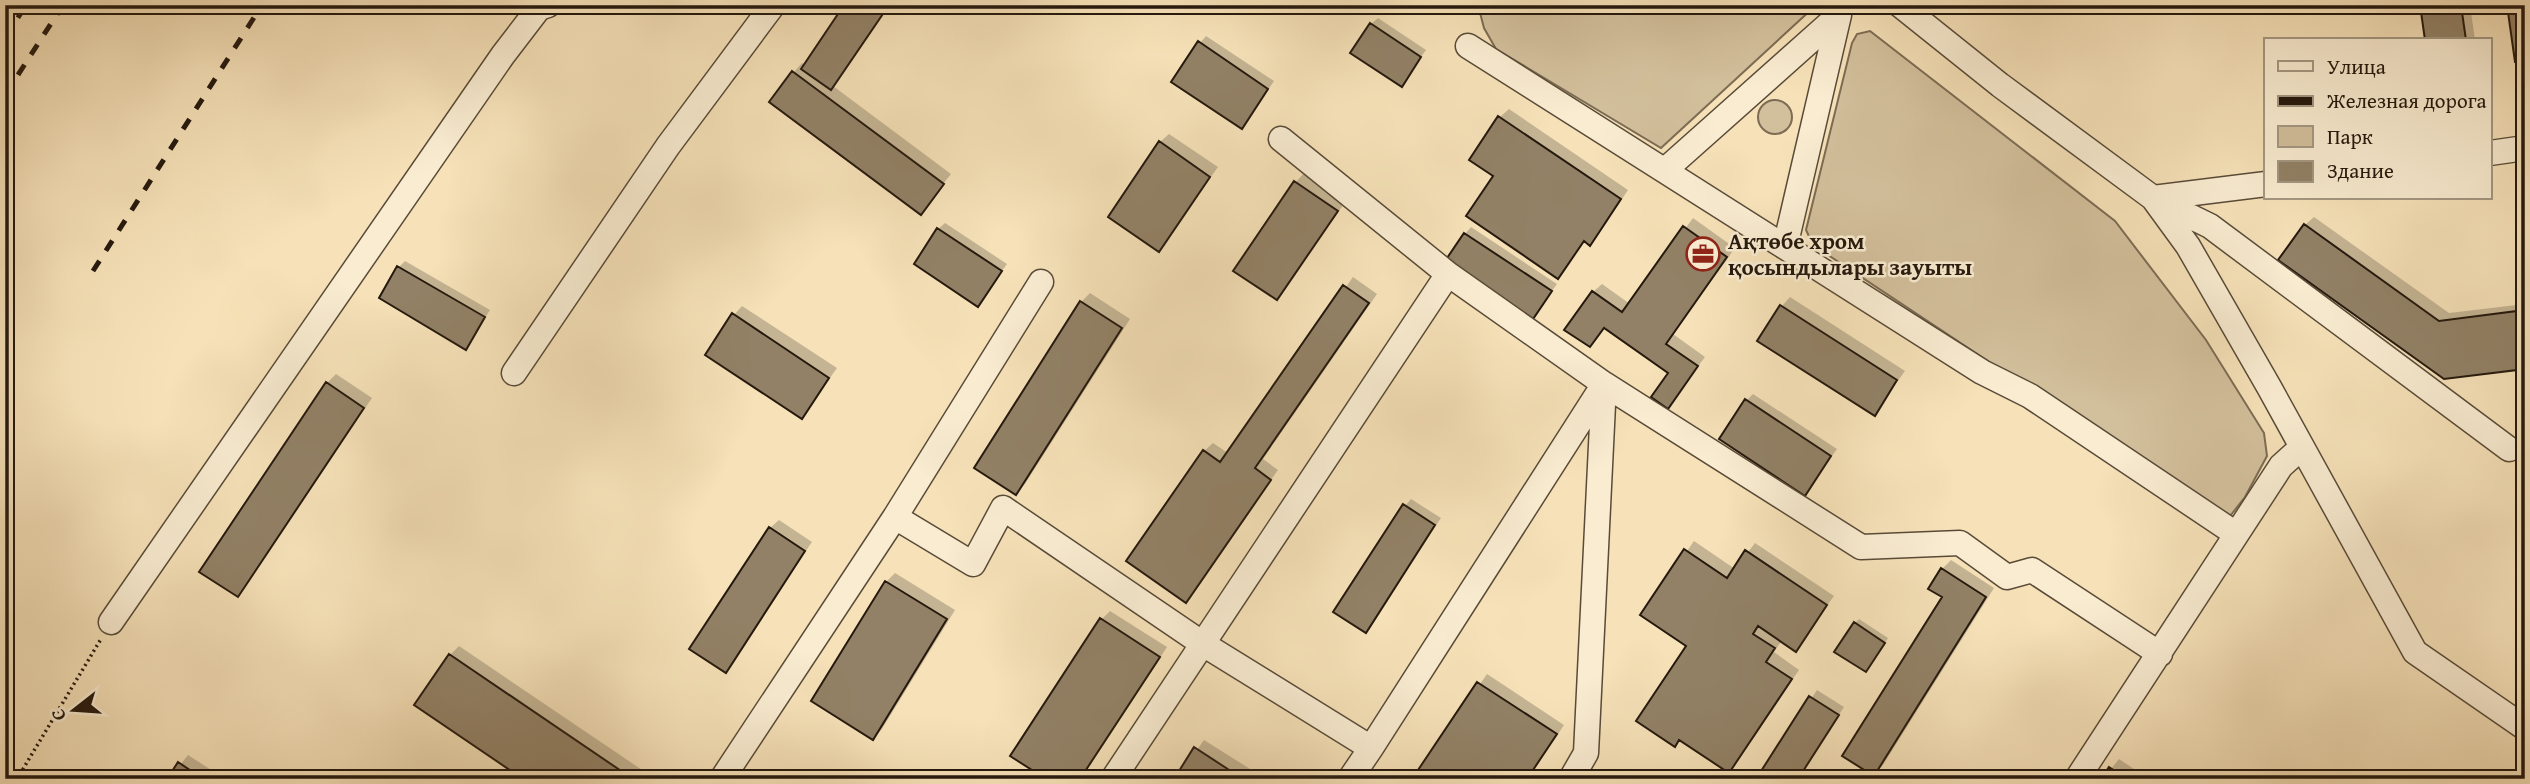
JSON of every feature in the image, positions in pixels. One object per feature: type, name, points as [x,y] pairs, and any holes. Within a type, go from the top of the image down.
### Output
[{"type":"street","points":[[111,622],[503,55],[539,8],[548,5]]},
{"type":"street","points":[[514,373],[668,146],[773,5]]},
{"type":"street","points":[[1900,5],[2000,85],[2153,198],[2210,226],[2509,449]]},
{"type":"street","points":[[1665,170],[1842,10]]},
{"type":"street","points":[[1785,247],[1842,10]]},
{"type":"street","points":[[1468,46],[1982,372],[2030,396],[2236,534]]},
{"type":"street","points":[[1281,138],[1448,274],[1604,384],[1861,547],[1960,543],[2007,577],[2032,570],[2160,653]]},
{"type":"street","points":[[2492,153],[2525,148]]},
{"type":"street","points":[[2153,198],[2264,184]]},
{"type":"street","points":[[2153,198],[2188,247],[2414,652],[2525,728]]},
{"type":"street","points":[[1113,779],[1448,274]]},
{"type":"street","points":[[722,779],[895,517],[1041,282]]},
{"type":"street","points":[[1350,779],[1604,384]]},
{"type":"street","points":[[1571,779],[1586,753],[1604,384]]},
{"type":"street","points":[[2077,779],[2281,466],[2302,447]]},
{"type":"street","points":[[895,517],[973,564],[1003,508],[1203,644],[1371,748]]},
{"type":"path","points":[[17,779],[111,622]]},
{"type":"green space","points":[[1478,5],[1814,7],[1661,148],[1496,49],[1484,28]]},
{"type":"green space","points":[[1870,31],[2115,221],[2206,340],[2264,433],[2267,456],[2245,497],[2227,520],[1813,245],[1806,230],[1852,43],[1857,34]]},
{"type":"green space","points":[[1775,100],[1787,105],[1792,117],[1787,129],[1775,134],[1763,129],[1758,117],[1763,105]]},
{"type":"building","points":[[844,5],[889,5],[831,90],[801,69]]},
{"type":"building","points":[[2420,5],[2461,5],[2466,38],[2425,38]]},
{"type":"building","points":[[2507,5],[2525,5],[2525,61],[2515,62]]},
{"type":"building","points":[[1370,23],[1421,57],[1402,87],[1350,53]]},
{"type":"building","points":[[1198,41],[1268,89],[1242,129],[1171,82]]},
{"type":"building","points":[[792,71],[944,184],[921,215],[769,102]]},
{"type":"building","points":[[1498,116],[1621,199],[1590,246],[1584,241],[1558,279],[1466,216],[1493,176],[1469,160]]},
{"type":"building","points":[[1159,141],[1210,177],[1159,252],[1108,217]]},
{"type":"building","points":[[1294,181],[1338,211],[1277,300],[1233,271]]},
{"type":"building","points":[[2304,224],[2439,321],[2525,310],[2525,369],[2444,379],[2278,260]]},
{"type":"building","points":[[1683,226],[1727,257],[1666,344],[1698,366],[1668,409],[1651,397],[1668,373],[1604,328],[1590,347],[1564,330],[1592,291],[1622,312]]},
{"type":"building","points":[[937,228],[1002,271],[978,307],[914,264]]},
{"type":"building","points":[[1464,233],[1552,291],[1531,322],[1443,264]]},
{"type":"building","points":[[397,266],[485,317],[466,350],[379,298]]},
{"type":"building","points":[[1343,285],[1369,303],[1255,468],[1271,480],[1186,603],[1126,561],[1203,450],[1220,462]]},
{"type":"building","points":[[1080,301],[1122,328],[1016,495],[974,468]]},
{"type":"building","points":[[1780,305],[1897,380],[1875,416],[1757,341]]},
{"type":"building","points":[[732,313],[829,378],[802,419],[705,355]]},
{"type":"building","points":[[326,382],[364,408],[238,597],[199,572]]},
{"type":"building","points":[[1745,399],[1831,456],[1805,496],[1719,439]]},
{"type":"building","points":[[1403,504],[1435,525],[1366,633],[1333,612]]},
{"type":"building","points":[[769,527],[805,551],[726,673],[689,649]]},
{"type":"building","points":[[1684,549],[1727,578],[1745,550],[1827,605],[1796,652],[1758,626],[1753,634],[1775,648],[1766,662],[1792,679],[1729,773],[1679,740],[1675,747],[1636,721],[1686,646],[1640,615]]},
{"type":"building","points":[[1941,568],[1986,597],[1874,776],[1842,756],[1942,597],[1928,589]]},
{"type":"building","points":[[885,581],[947,619],[873,740],[811,701]]},
{"type":"building","points":[[1100,618],[1160,657],[1080,779],[1030,779],[1035,772],[1010,756]]},
{"type":"building","points":[[1854,622],[1885,643],[1866,672],[1834,652]]},
{"type":"building","points":[[449,654],[633,779],[523,779],[414,705]]},
{"type":"building","points":[[1477,682],[1557,734],[1527,779],[1412,779]]},
{"type":"building","points":[[1809,696],[1839,715],[1798,779],[1756,779]]},
{"type":"building","points":[[1194,747],[1243,779],[1174,779]]},
{"type":"building","points":[[178,762],[203,779],[167,779]]},
{"type":"building","points":[[2109,767],[2127,779],[2101,779]]},
{"type":"railway","points":[[5,38],[26,5]]},
{"type":"railway","points":[[5,95],[63,5]]},
{"type":"railway","points":[[93,271],[262,5]]},
{"type":"place","name":"Ақтөбе хром қосындылары зауыты","points":[[1703,254]]}]
